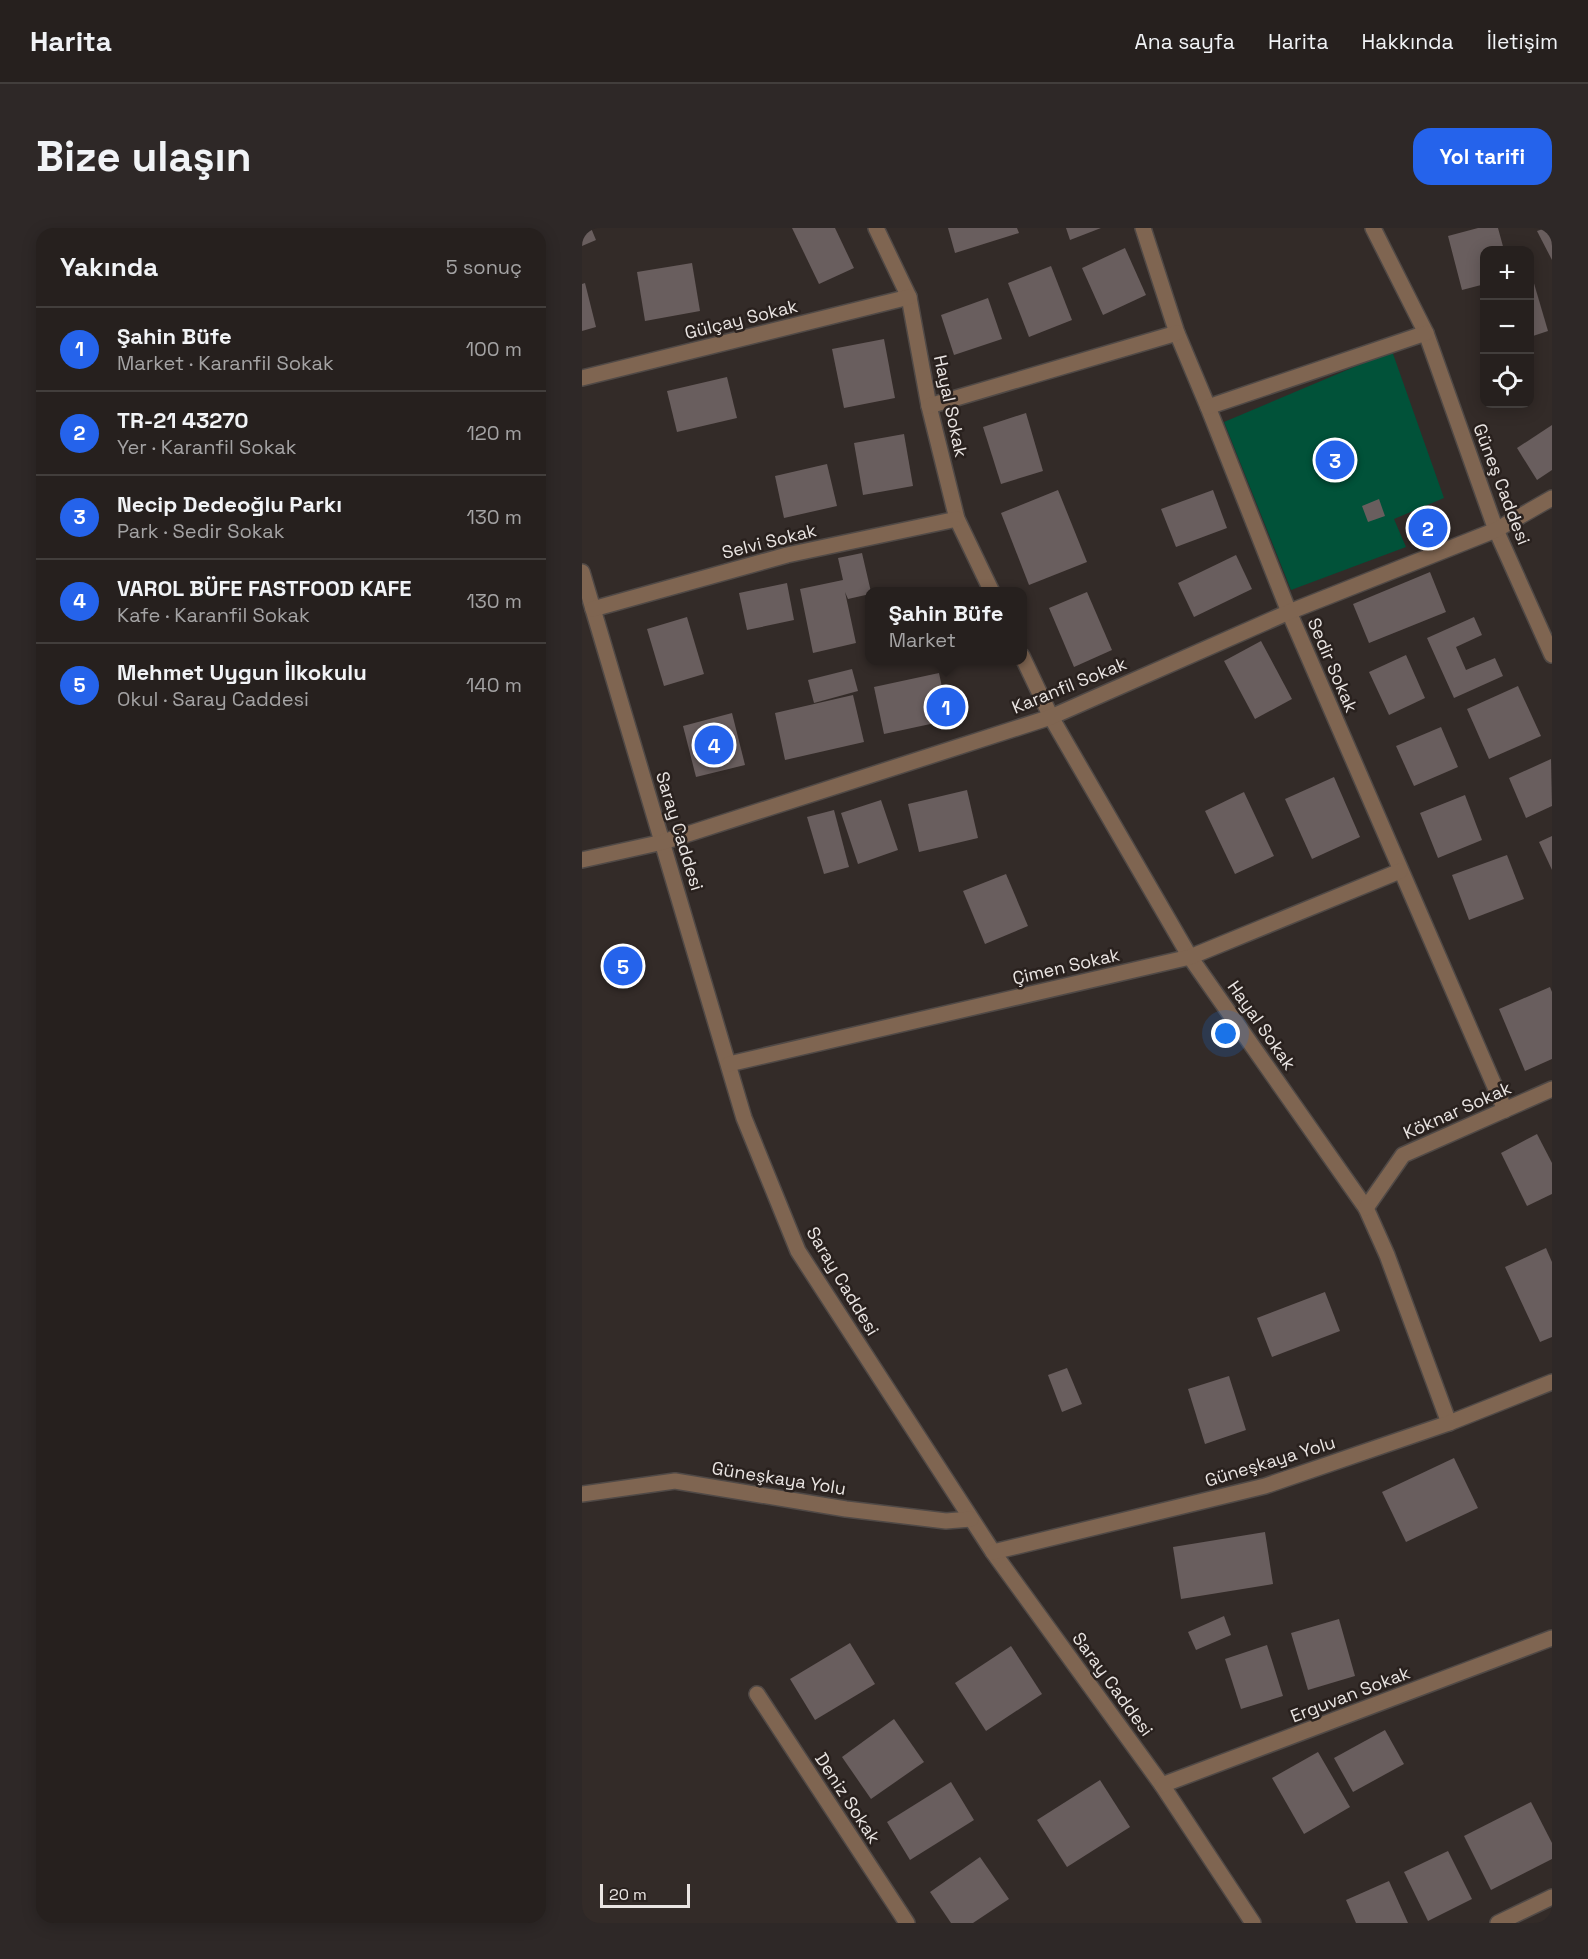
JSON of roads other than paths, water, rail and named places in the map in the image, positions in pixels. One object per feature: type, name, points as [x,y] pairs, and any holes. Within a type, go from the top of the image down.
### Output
[{"type":"street","name":"Hayal Sokak","points":[[876,228],[909,297],[929,406],[957,519],[990,587]]},
{"type":"street","name":"Sedir Sokak","points":[[1143,228],[1177,333],[1289,612],[1505,1110]]},
{"type":"street","name":"Güneş Caddesi","points":[[1373,228],[1425,333],[1496,530],[1552,655]]},
{"type":"street","name":"Gülçay Sokak","points":[[582,378],[909,297]]},
{"type":"street","points":[[929,406],[1177,333]]},
{"type":"street","points":[[1208,407],[1425,333]]},
{"type":"street","name":"Karanfil Sokak","points":[[582,860],[663,842],[1051,717],[1289,612],[1496,530],[1552,498]]},
{"type":"street","name":"Selvi Sokak","points":[[593,609],[788,555],[957,519]]},
{"type":"street","name":"Saray Caddesi","points":[[582,572],[744,1118],[798,1251],[993,1552],[1162,1785],[1253,1923]]},
{"type":"street","name":"Hayal Sokak","points":[[1027,665],[1051,717],[1190,957],[1366,1208],[1387,1254],[1449,1423]]},
{"type":"street","name":"Çimen Sokak","points":[[729,1064],[1190,957],[1400,871]]},
{"type":"street","name":"Köknar Sokak","points":[[1366,1208],[1403,1155],[1552,1089]]},
{"type":"street","name":"Güneşkaya Yolu","points":[[993,1552],[1265,1486],[1449,1423],[1552,1382]]},
{"type":"street","name":"Güneşkaya Yolu","points":[[582,1494],[675,1481],[846,1509],[946,1521],[971,1519]]},
{"type":"street","name":"Erguvan Sokak","points":[[1162,1785],[1552,1638]]},
{"type":"street","name":"Deniz Sokak","points":[[756,1694],[907,1923]]},
{"type":"street","points":[[1498,1923],[1552,1897]]},
{"type":"place","name":"Necip Dedeoğlu Parkı","points":[[1335,460]]},
{"type":"place","name":"TR-21 43270","points":[[1428,528]]},
{"type":"place","name":"Şahin Büfe","points":[[946,707]]},
{"type":"place","name":"VAROL BÜFE FASTFOOD KAFE","points":[[714,745]]},
{"type":"place","name":"Mehmet Uygun İlkokulu","points":[[623,966]]}]
